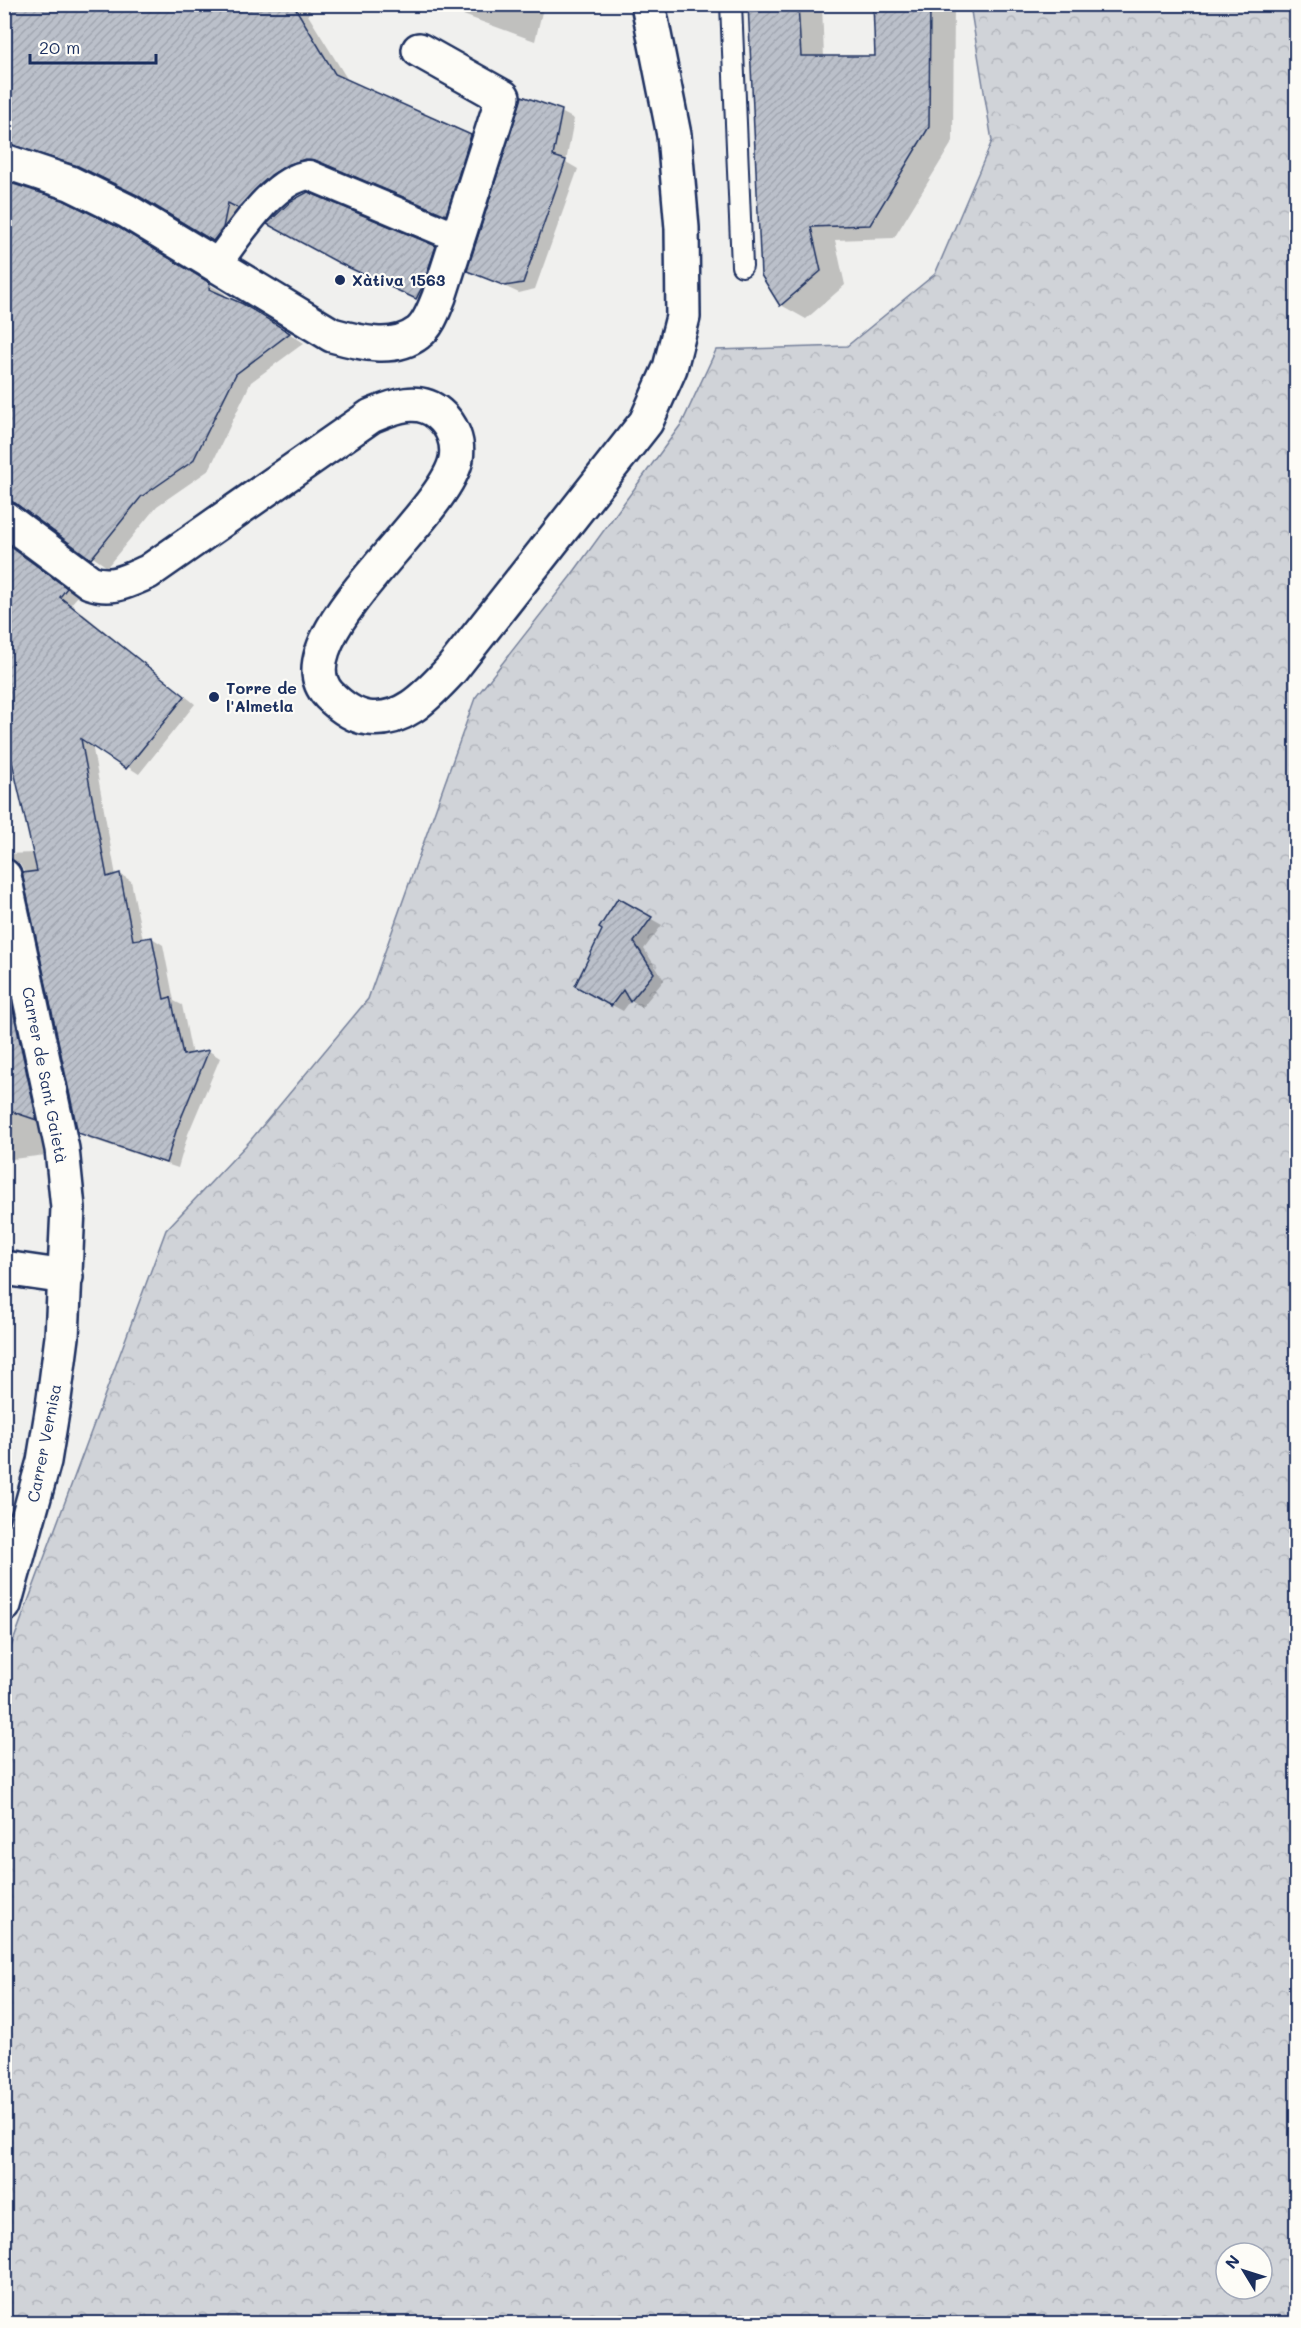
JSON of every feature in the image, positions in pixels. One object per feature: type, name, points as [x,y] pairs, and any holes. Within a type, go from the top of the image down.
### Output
[{"type":"street","points":[[6,519],[90,582],[113,587],[148,572],[371,416],[399,405],[421,405],[438,413],[450,427],[456,442],[456,460],[446,482],[428,507],[339,617],[323,645],[318,666],[323,689],[351,712],[368,718],[404,712],[423,699],[451,670],[646,423],[670,368],[683,318],[682,228],[674,135],[648,4]]},
{"type":"street","points":[[4,161],[70,183],[97,195],[155,227],[215,266],[332,335],[363,344],[398,342],[418,334],[429,320],[439,297],[503,97],[419,50]]},
{"type":"street","points":[[215,266],[270,197],[297,177],[309,175],[459,238]]},
{"type":"street","name":"Carrer de Sant Gaietà","points":[[4,876],[62,1149],[68,1208],[66,1277]]},
{"type":"street","points":[[4,1268],[66,1277]]},
{"type":"street","name":"Carrer Vernisa","points":[[4,1605],[44,1461],[62,1337],[66,1277]]},
{"type":"lane","points":[[731,4],[742,266]]},
{"type":"green space","points":[[970,5],[1296,5],[1296,2323],[5,2323],[4,1666],[166,1230],[249,1142],[368,999],[475,698],[570,577],[682,423],[716,350],[847,346],[935,274],[992,141]]},
{"type":"building","points":[[4,4],[293,4],[335,74],[471,135],[446,215],[315,160],[305,159],[287,165],[271,175],[238,208],[228,203],[223,228],[213,241],[137,195],[78,166],[4,143]]},
{"type":"building","points":[[748,4],[798,4],[801,56],[875,56],[873,4],[930,4],[929,127],[870,225],[811,227],[821,271],[780,306],[761,275]]},
{"type":"building","points":[[522,96],[562,110],[553,156],[566,160],[523,283],[505,286],[467,271]]},
{"type":"building","points":[[4,181],[63,200],[118,227],[210,283],[209,289],[243,304],[290,333],[236,374],[193,461],[141,497],[91,559],[15,503],[4,500]]},
{"type":"building","points":[[308,192],[436,246],[416,299],[339,263],[267,224],[291,201]]},
{"type":"building","points":[[4,542],[67,588],[60,597],[185,696],[126,769],[81,739],[107,877],[120,873],[133,940],[152,937],[164,999],[171,997],[183,1055],[209,1050],[177,1128],[166,1163],[78,1133],[22,873],[37,871],[4,727]]},
{"type":"building","points":[[618,898],[652,917],[634,942],[654,973],[630,1002],[623,990],[611,1006],[575,986],[602,930],[599,928]]},
{"type":"building","points":[[4,969],[37,1120],[4,1109]]},
{"type":"place","name":"Xàtiva 1563","points":[[340,280]]},
{"type":"place","name":"Torre de l'Almetla","points":[[214,697]]}]
